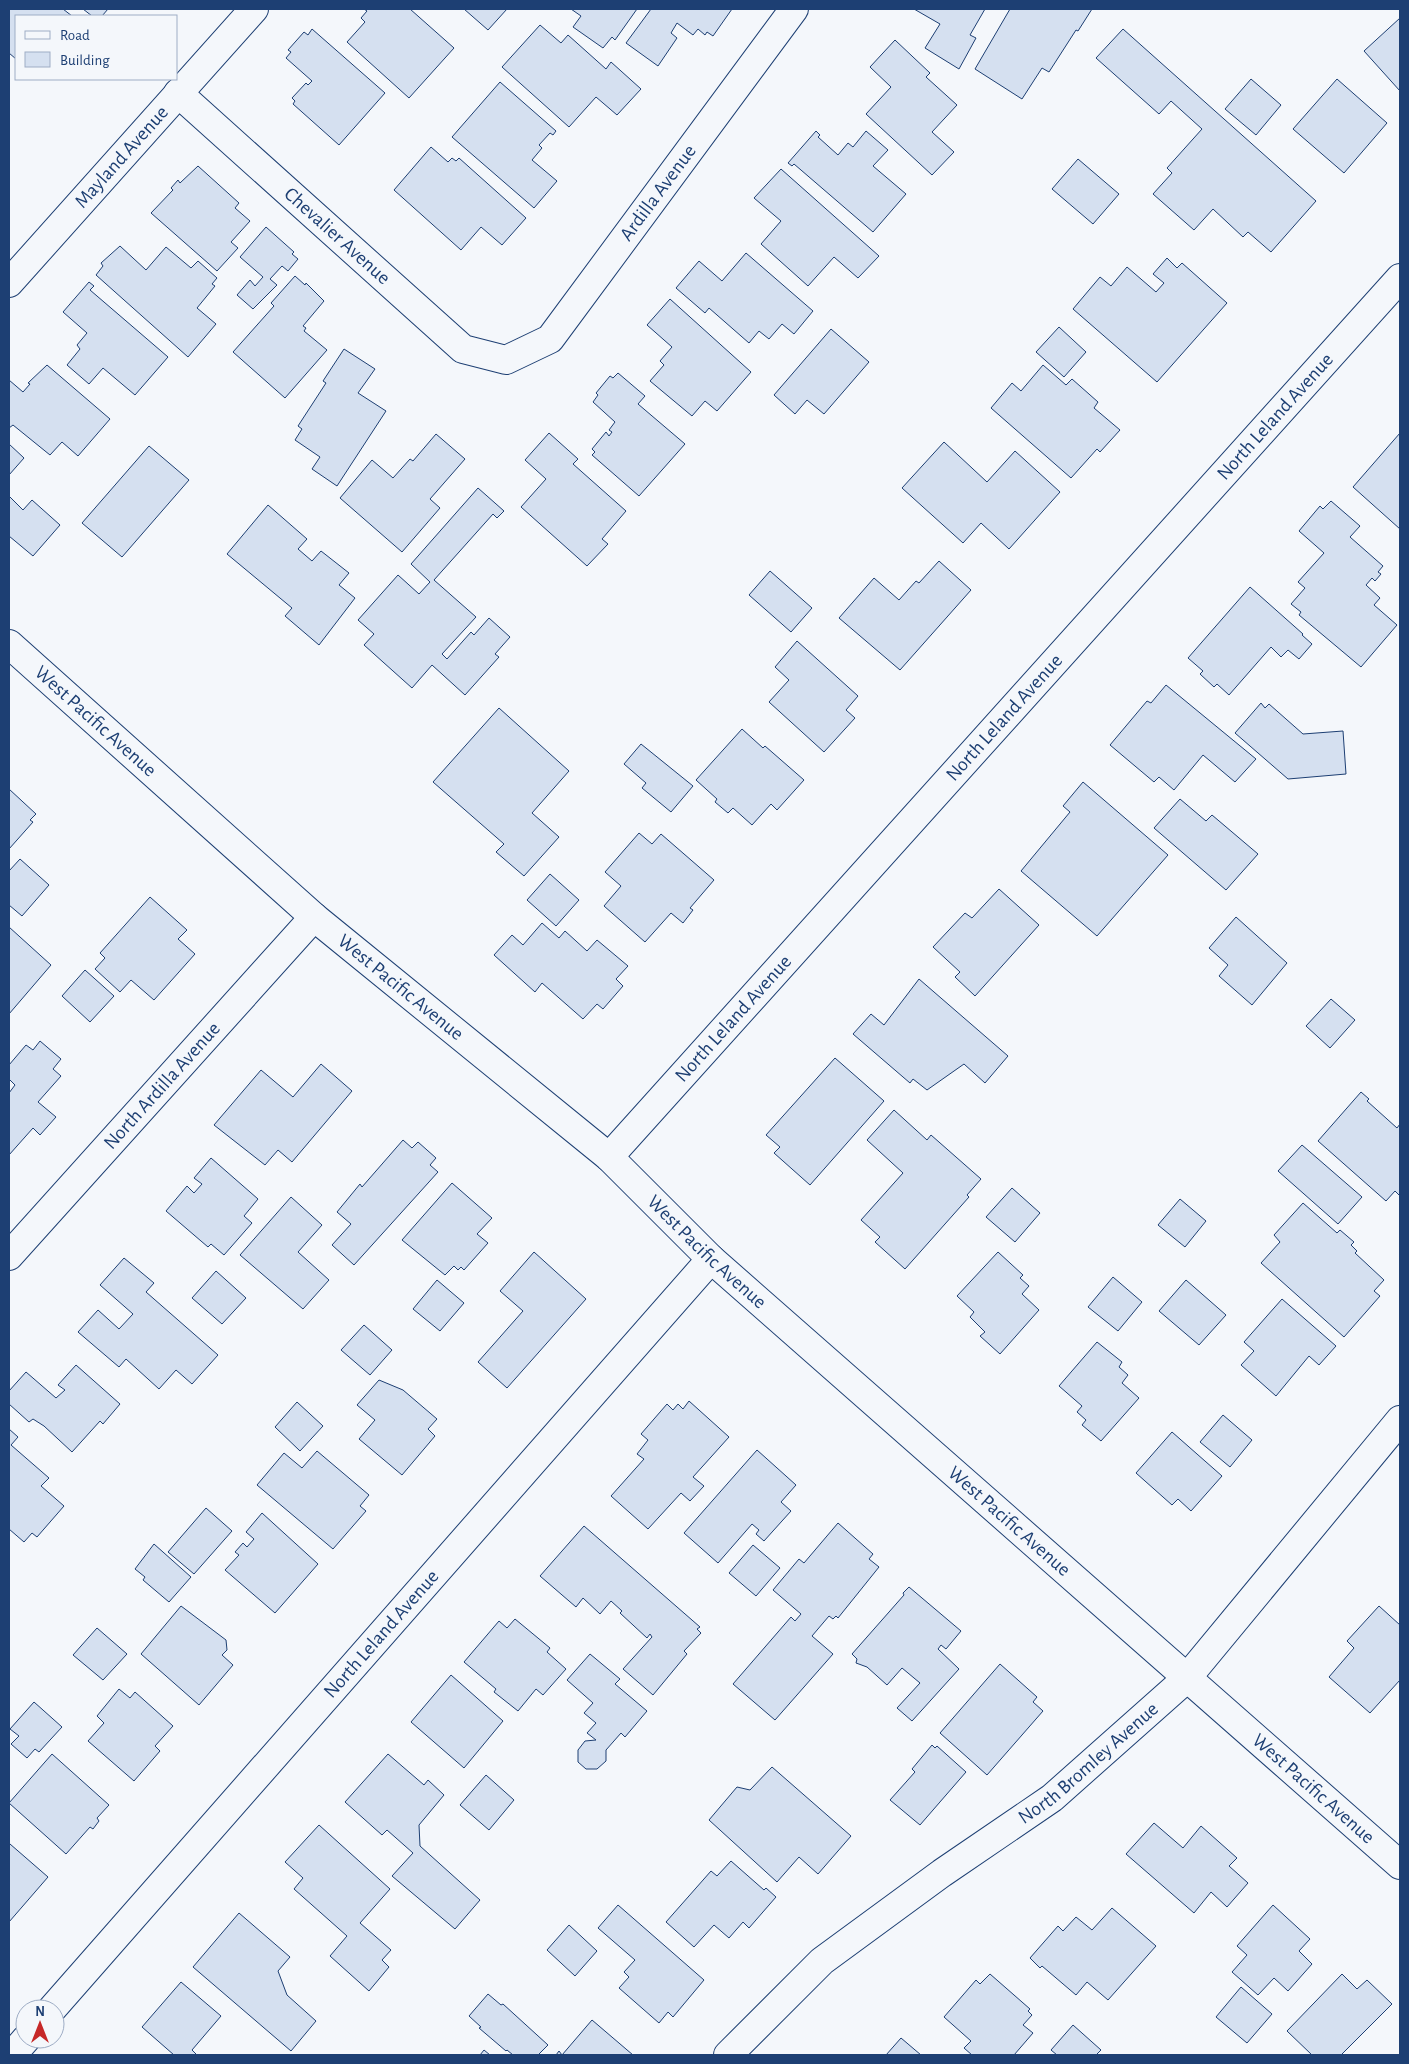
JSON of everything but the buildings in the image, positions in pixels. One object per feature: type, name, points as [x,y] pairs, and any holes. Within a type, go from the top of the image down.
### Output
[{"type":"street","name":"Mayland Avenue","points":[[9,283],[254,9]]},
{"type":"street","name":"Ardilla Avenue","points":[[506,360],[550,339],[794,9]]},
{"type":"street","name":"Chevalier Avenue","points":[[178,93],[463,349],[506,360]]},
{"type":"street","name":"North Leland Avenue","points":[[609,1157],[1400,278]]},
{"type":"street","name":"West Pacific Avenue","points":[[9,644],[314,917],[609,1157],[711,1259],[1400,1865]]},
{"type":"street","name":"North Ardilla Avenue","points":[[9,1256],[314,917]]},
{"type":"street","name":"North Leland Avenue","points":[[61,1999],[711,1259]]},
{"type":"street","name":"North Bromley Avenue","points":[[728,2055],[822,1961],[942,1873],[1052,1798],[1186,1678],[1400,1420]]}]
